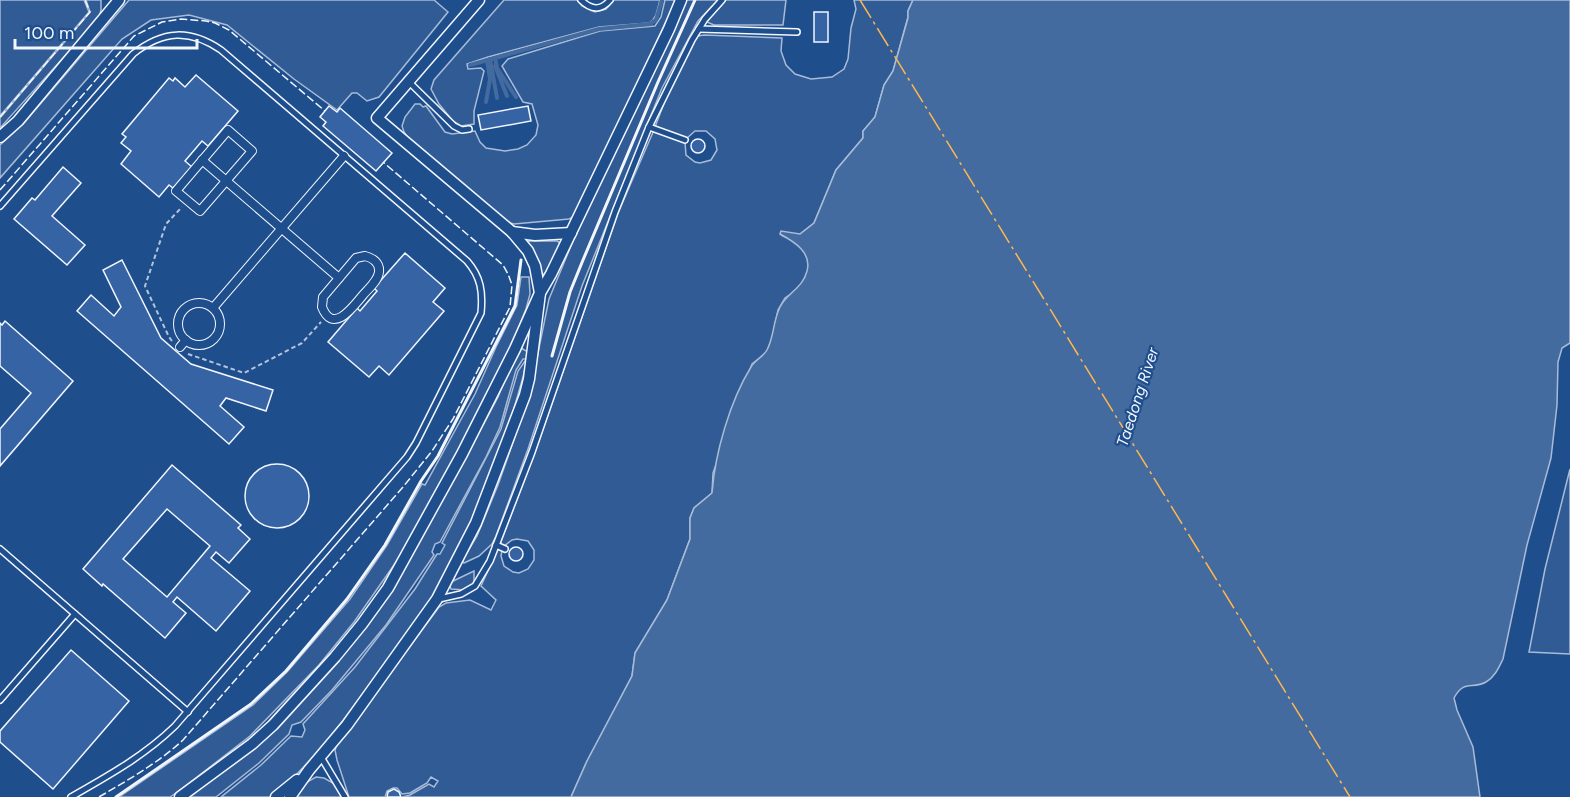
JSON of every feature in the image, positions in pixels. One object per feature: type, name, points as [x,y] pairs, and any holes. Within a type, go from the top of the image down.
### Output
[{"type":"street","points":[[0,137],[18,121],[119,0]]},
{"type":"street","points":[[290,797],[309,770],[347,725],[437,599],[476,523],[518,417],[529,379],[540,293],[535,266],[528,251],[512,232],[377,118],[479,0]]},
{"type":"street","points":[[180,797],[252,744],[273,725],[305,692],[362,624],[388,588],[462,454],[515,349],[681,0]]},
{"type":"street","points":[[228,130],[252,151],[226,181],[200,212],[176,190],[228,130]]},
{"type":"street","points":[[213,308],[344,156]]},
{"type":"street","points":[[202,160],[339,278]]},
{"type":"street","points":[[512,232],[535,235],[571,233]]},
{"type":"street","points":[[370,257],[374,260],[379,268],[378,278],[345,316],[336,319],[327,315],[322,307],[323,297],[356,258],[370,257]]},
{"type":"street","points":[[198,303],[213,308],[221,324],[216,337],[205,345],[183,344],[178,321],[185,309],[198,303]]},
{"type":"street","points":[[276,797],[309,770]]},
{"type":"lane","points":[[581,0],[595,9],[604,7],[610,0]]},
{"type":"lane","points":[[437,599],[461,594],[475,586],[490,561],[532,452],[615,212],[649,127],[662,97],[699,29],[722,0]]},
{"type":"lane","points":[[699,29],[796,32]]},
{"type":"lane","points":[[0,206],[133,54],[144,45],[159,38],[176,35],[201,38],[221,50],[467,261],[476,271],[483,297],[481,312],[407,457],[188,712],[158,743],[132,762],[71,797]]},
{"type":"lane","points":[[409,82],[440,115],[454,126],[462,130],[469,129]]},
{"type":"lane","points":[[649,127],[685,140]]},
{"type":"lane","points":[[496,545],[505,549]]},
{"type":"lane","points":[[0,549],[188,712]]},
{"type":"lane","points":[[0,700],[75,614]]},
{"type":"lane","points":[[321,757],[345,797]]},
{"type":"path","points":[[169,337],[145,286],[166,224],[187,200]]},
{"type":"path","points":[[190,356],[244,373],[303,343],[327,315]]},
{"type":"shaded area","points":[[0,0],[84,0],[89,12],[0,116]]},
{"type":"shaded area","points":[[86,0],[101,0],[99,18],[0,128],[0,118],[90,12]]},
{"type":"shaded area","points":[[129,0],[434,0],[448,12],[379,97],[367,101],[357,93],[352,93],[337,110],[227,25],[189,15],[151,20],[122,39],[0,178],[0,145],[24,123]]},
{"type":"shaded area","points":[[504,0],[577,0],[582,6],[595,12],[606,9],[614,0],[660,0],[656,15],[649,23],[599,27],[467,64],[468,69],[481,68],[484,71],[474,111],[474,124],[461,126],[453,121],[439,104],[431,89],[434,80]]},
{"type":"shaded area","points":[[665,0],[676,0],[573,217],[514,224],[506,222],[408,138],[404,132],[402,126],[405,117],[415,104],[420,104],[423,107],[426,106],[445,132],[452,134],[475,131],[486,148],[505,151],[527,145],[536,135],[538,125],[532,104],[523,102],[502,66],[508,59],[600,31],[655,26],[661,17]]},
{"type":"shaded area","points":[[686,0],[718,0],[698,21],[662,88],[582,286],[528,449],[496,536],[492,544],[479,556],[464,563],[462,561],[477,536],[498,485],[529,397],[549,299],[573,241]]},
{"type":"shaded area","points":[[726,0],[786,0],[783,25],[714,25],[707,22]]},
{"type":"shaded area","points":[[854,0],[913,0],[908,11],[893,71],[884,85],[875,117],[863,131],[863,138],[836,170],[814,223],[800,234],[781,235],[794,241],[802,249],[808,258],[808,271],[802,284],[785,298],[778,310],[772,339],[766,353],[752,364],[713,473],[712,493],[694,508],[690,518],[690,539],[667,600],[635,653],[632,676],[587,761],[571,797],[402,797],[429,784],[434,787],[438,781],[431,777],[427,783],[410,793],[402,794],[397,788],[393,788],[387,791],[385,797],[349,797],[337,760],[335,750],[337,745],[439,607],[446,603],[470,600],[491,610],[496,600],[481,586],[498,549],[502,551],[504,566],[513,572],[519,573],[528,569],[534,560],[534,550],[528,541],[517,539],[504,546],[500,544],[535,452],[618,213],[654,130],[685,142],[686,155],[695,162],[711,160],[717,150],[715,139],[706,131],[695,131],[686,139],[655,127],[666,98],[695,40],[698,36],[704,35],[782,38],[781,51],[786,65],[795,74],[811,79],[832,77],[844,69],[848,59],[851,28],[856,9]]},
{"type":"shaded area","points":[[529,241],[559,242],[560,245],[544,275],[528,244]]},
{"type":"shaded area","points":[[521,277],[529,277],[530,294],[509,352],[459,453],[401,555],[354,622],[319,665],[250,736],[179,791],[170,797],[119,797],[253,705],[287,672],[350,599],[387,545],[422,484],[425,485],[475,394],[517,305]]},
{"type":"shaded area","points":[[521,348],[528,350],[527,359],[523,359],[516,370],[500,427],[486,457],[440,542],[435,544],[432,552],[434,555],[386,625],[332,690],[301,722],[292,725],[289,734],[259,763],[216,797],[188,797],[221,773],[358,632],[465,459],[498,397],[516,353]]},
{"type":"shaded area","points":[[527,361],[513,412],[472,521],[427,608],[319,751],[292,779],[271,797],[221,797],[261,765],[291,736],[302,737],[305,730],[303,724],[355,667],[415,589],[437,554],[440,554],[445,545],[442,543],[501,429],[518,371]]},
{"type":"shaded area","points":[[1570,469],[1570,654],[1529,652],[1545,569]]},
{"type":"shaded area","points":[[474,571],[474,582],[471,587],[465,590],[451,589],[449,583]]},
{"type":"shaded area","points":[[316,777],[333,783],[342,797],[296,797],[307,782]]},
{"type":"water","name":"Taedong River","points":[[913,0],[1570,0],[1570,343],[1562,348],[1558,362],[1557,405],[1551,458],[1527,545],[1503,659],[1489,680],[1461,689],[1454,698],[1473,747],[1480,797],[571,797],[587,761],[632,676],[635,653],[667,600],[690,539],[690,518],[694,508],[712,493],[720,445],[736,395],[751,367],[767,350],[780,307],[805,277],[808,265],[805,253],[780,234],[781,231],[800,234],[814,223],[836,170],[863,138],[863,131],[875,117],[884,85],[893,71],[908,11]]},
{"type":"building","points":[[814,12],[828,12],[828,42],[814,42]]},
{"type":"building","points":[[196,75],[238,111],[208,146],[202,141],[185,161],[192,167],[173,188],[169,185],[159,197],[121,164],[131,151],[121,143],[126,137],[122,134],[169,78],[173,81],[175,78],[185,87]]},
{"type":"building","points":[[329,106],[337,112],[340,108],[392,153],[376,171],[323,126],[326,122],[320,117]]},
{"type":"building","points":[[528,106],[531,121],[481,130],[478,115]]},
{"type":"building","points":[[695,139],[701,139],[705,146],[701,153],[695,153],[691,149],[691,143]]},
{"type":"building","points":[[63,167],[81,183],[52,216],[85,245],[67,265],[14,219],[32,198],[35,200]]},
{"type":"building","points":[[405,253],[445,288],[433,302],[444,311],[389,375],[379,366],[369,377],[328,342],[357,308],[360,311],[377,291],[374,288]]},
{"type":"building","points":[[122,260],[161,338],[191,364],[273,390],[266,411],[226,398],[220,406],[244,427],[229,444],[77,311],[91,295],[114,316],[121,307],[103,270]]},
{"type":"building","points":[[5,321],[73,381],[0,466],[0,429],[31,393],[0,366],[0,323],[2,325]]},
{"type":"building","points":[[277,464],[295,470],[303,478],[309,496],[303,514],[295,522],[277,528],[259,522],[251,514],[245,496],[251,478],[259,470]]},
{"type":"building","points":[[172,465],[241,525],[238,528],[250,539],[229,563],[216,552],[211,558],[250,591],[216,631],[177,597],[173,602],[186,613],[165,638],[83,569]],"holes":[[[167,509],[210,546],[167,597],[123,559]]]},
{"type":"building","points":[[513,547],[519,547],[523,554],[519,561],[513,561],[509,557],[509,551]]},
{"type":"building","points":[[71,650],[129,701],[53,789],[0,742],[0,731]]},
{"type":"building","points":[[394,789],[401,797],[387,797],[388,792]]},
{"type":"waterway","points":[[470,65],[599,29],[650,24],[656,20],[662,0]]},
{"type":"waterway","points":[[495,58],[497,68],[516,97]]},
{"type":"waterway","points":[[490,59],[497,98]]},
{"type":"waterway","points":[[486,102],[490,79],[487,60]]},
{"type":"waterway","points":[[495,66],[507,96]]},
{"type":"fence","points":[[0,117],[90,12],[85,0]]},
{"type":"fence","points":[[0,190],[134,36],[162,22],[181,19],[206,21],[229,30],[325,111]]},
{"type":"fence","points":[[99,797],[153,764],[183,740],[403,487],[432,451],[453,419],[510,307],[512,285],[503,265],[383,162]]},
{"type":"wall","points":[[552,356],[570,292],[695,0]]},
{"type":"wall","points":[[116,797],[251,704],[286,671],[347,599],[385,545],[421,481],[438,456],[515,306],[521,260]]},
{"type":"power","points":[[860,0],[1350,797]]}]
